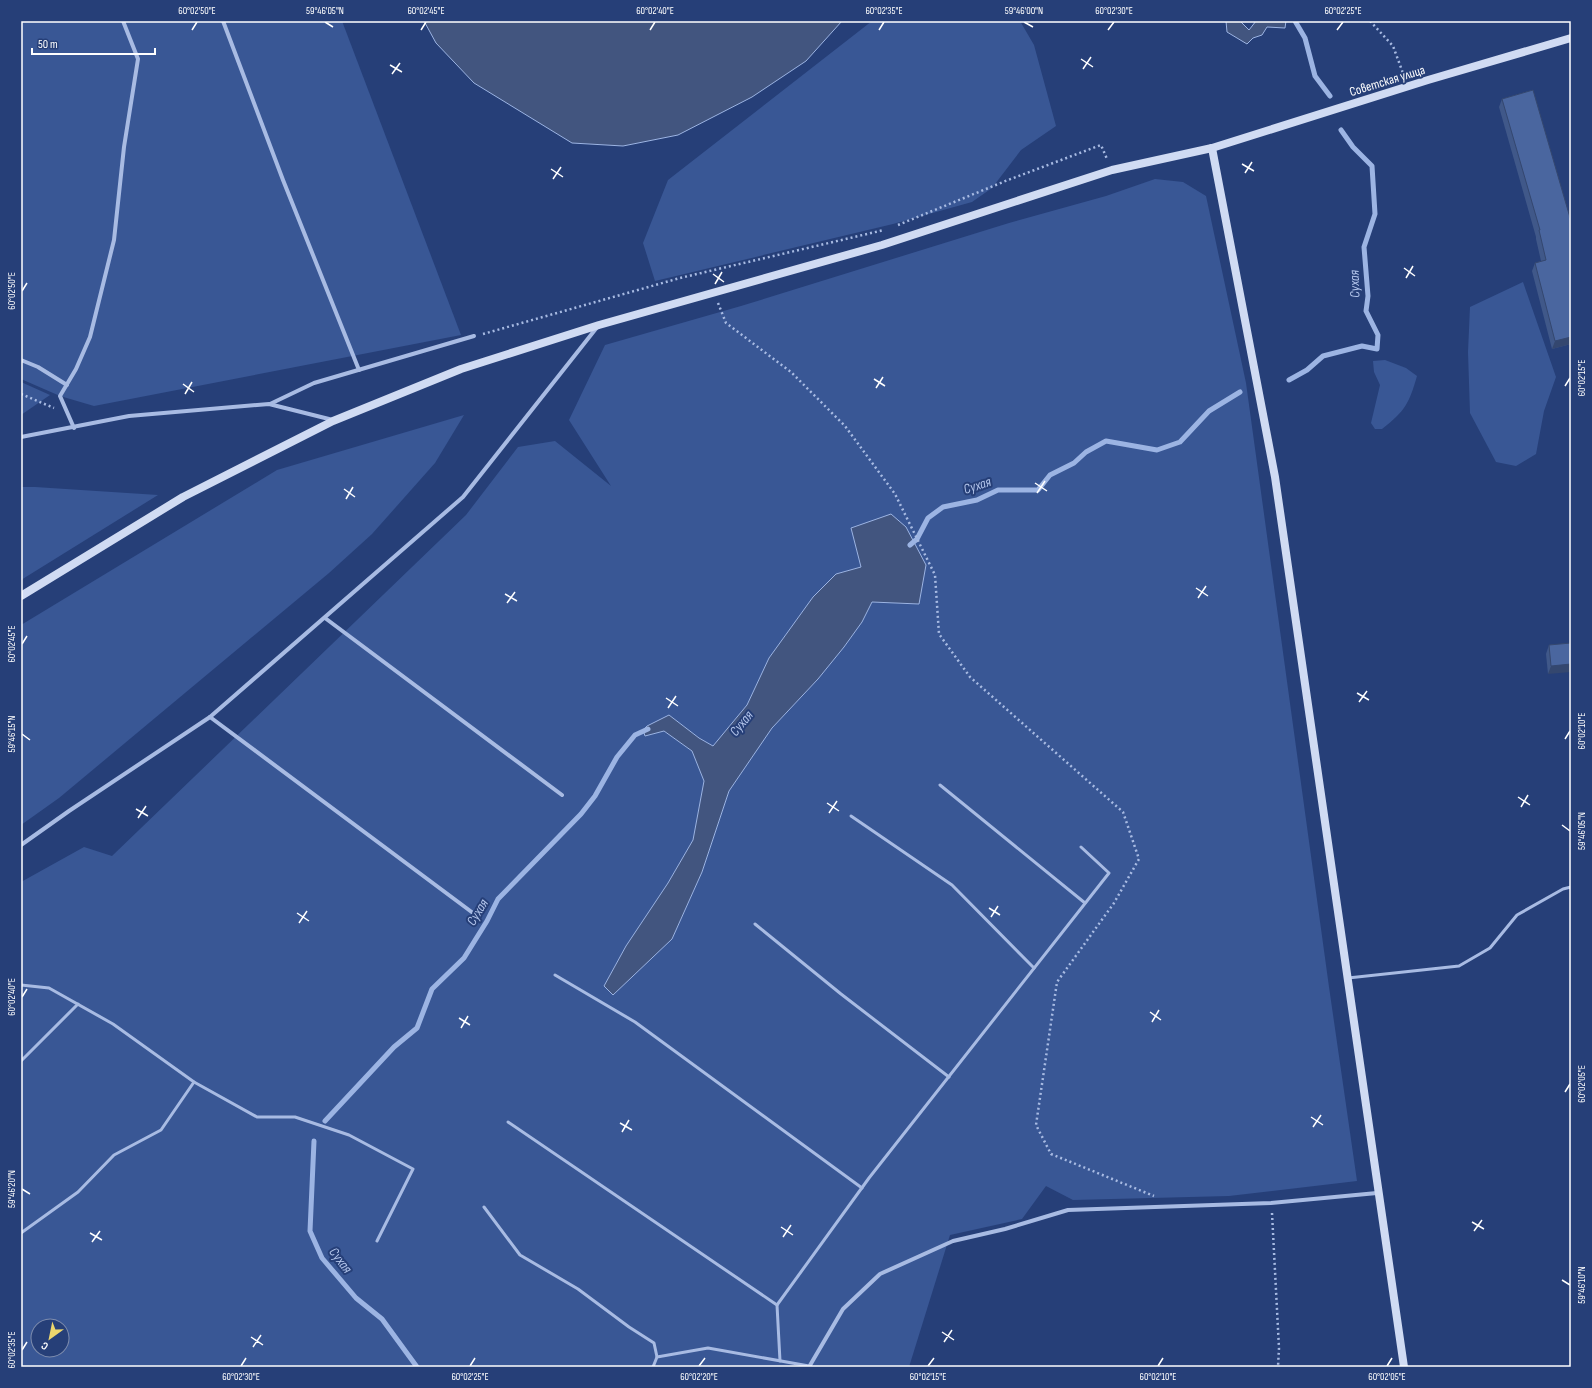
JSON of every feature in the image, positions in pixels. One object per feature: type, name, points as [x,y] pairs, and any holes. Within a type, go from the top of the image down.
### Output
[{"type":"main road","name":"Советская улица","points":[[21,596],[183,498],[333,420],[461,369],[599,325],[882,245],[1112,170],[1212,148],[1408,86],[1571,38]]},
{"type":"main road","points":[[1212,148],[1275,477],[1348,978],[1377,1193],[1404,1367]]},
{"type":"street","points":[[74,428],[60,396],[76,369],[90,337],[114,240],[124,147],[138,59],[123,21]]},
{"type":"street","points":[[223,21],[283,180],[359,370]]},
{"type":"street","points":[[21,845],[69,811],[210,717],[463,497],[599,325]]},
{"type":"street","points":[[270,404],[314,382],[474,336]]},
{"type":"street","points":[[21,360],[38,367],[67,385]]},
{"type":"street","points":[[21,438],[129,416],[270,404],[333,420]]},
{"type":"street","points":[[324,618],[562,795]]},
{"type":"street","points":[[210,717],[474,913]]},
{"type":"street","points":[[809,1367],[844,1309],[880,1274],[953,1241],[1005,1229],[1068,1210],[1271,1203],[1377,1193]]},
{"type":"lane","points":[[940,785],[1085,903]]},
{"type":"lane","points":[[850,816],[952,885],[1034,968]]},
{"type":"lane","points":[[780,1361],[777,1305],[862,1188],[1109,873],[1081,847]]},
{"type":"lane","points":[[1348,978],[1459,966],[1490,948],[1517,915],[1563,889],[1571,887]]},
{"type":"lane","points":[[755,924],[841,994],[949,1077]]},
{"type":"lane","points":[[555,975],[635,1022],[862,1188]]},
{"type":"lane","points":[[21,985],[49,988],[78,1004],[113,1024],[194,1082],[257,1117],[295,1117],[302,1119],[350,1135],[413,1169],[377,1241]]},
{"type":"lane","points":[[21,1061],[78,1004]]},
{"type":"lane","points":[[21,1233],[78,1192],[114,1155],[161,1130],[194,1082]]},
{"type":"lane","points":[[508,1122],[777,1305]]},
{"type":"lane","points":[[484,1207],[520,1254],[578,1289],[654,1343],[657,1357],[653,1367]]},
{"type":"lane","points":[[657,1357],[708,1348],[809,1367]]},
{"type":"path","points":[[1370,21],[1393,46],[1408,86]]},
{"type":"path","points":[[474,336],[564,312],[680,278],[891,228],[1008,180],[1101,145],[1112,170]]},
{"type":"path","points":[[713,292],[726,323],[791,372],[845,426],[895,494],[935,575],[939,634],[970,677],[1123,812],[1140,859],[1114,903],[1057,982],[1036,1126],[1051,1154],[1159,1198]]},
{"type":"path","points":[[21,394],[68,415]]},
{"type":"path","points":[[1271,1203],[1279,1348],[1278,1367]]},
{"type":"shaded area","points":[[21,21],[342,21],[461,335],[94,406],[60,396],[21,379]]},
{"type":"shaded area","points":[[872,21],[1020,21],[1034,45],[1056,126],[1021,150],[992,188],[972,202],[893,224],[655,281],[643,243],[668,180]]},
{"type":"shaded area","points":[[1155,179],[1183,182],[1206,196],[1246,383],[1357,1181],[1229,1196],[1073,1200],[1046,1186],[1022,1219],[950,1235],[909,1367],[21,1367],[21,882],[84,847],[112,856],[466,515],[518,447],[555,441],[611,486],[569,420],[605,345],[741,306],[1009,223],[1106,196]],"holes":[[[861,567],[919,604],[872,602],[862,622],[844,647],[818,679],[772,728],[729,791],[702,872],[672,939],[604,986],[626,946],[668,883],[693,840],[704,781],[692,751],[664,731],[669,715],[699,738],[713,746],[747,705],[769,658],[813,597],[836,574]]]},
{"type":"shaded area","points":[[1523,282],[1556,377],[1544,411],[1536,454],[1516,466],[1496,462],[1470,413],[1468,352],[1470,307]]},
{"type":"shaded area","points":[[1385,360],[1406,368],[1417,376],[1411,394],[1401,412],[1382,429],[1375,429],[1371,423],[1380,385],[1374,372],[1373,361]]},
{"type":"shaded area","points":[[21,382],[50,395],[21,415]]},
{"type":"shaded area","points":[[464,415],[435,463],[372,534],[329,573],[59,798],[21,825],[21,625],[277,470]]},
{"type":"shaded area","points":[[21,487],[35,487],[158,495],[21,580]]},
{"type":"water","points":[[424,21],[842,21],[806,61],[752,97],[678,135],[623,146],[572,143],[474,83],[436,43]]},
{"type":"water","points":[[1226,21],[1240,21],[1249,30],[1256,21],[1286,21],[1285,28],[1267,27],[1262,35],[1253,38],[1247,44],[1227,32]]},
{"type":"water","points":[[891,514],[906,527],[926,565],[919,604],[872,602],[862,622],[844,647],[818,679],[772,728],[729,791],[702,872],[672,939],[613,995],[604,986],[626,946],[668,883],[693,840],[704,781],[692,751],[664,731],[645,736],[643,730],[647,726],[669,715],[699,738],[713,746],[747,705],[769,658],[813,597],[836,574],[861,567],[851,528]]},
{"type":"building","points":[[1533,90],[1571,221],[1571,337],[1555,341],[1535,263],[1546,260],[1540,230],[1502,99]]},
{"type":"building","points":[[1571,643],[1571,664],[1551,666],[1549,645]]},
{"type":"waterway","name":"Сухая","points":[[1295,21],[1305,38],[1315,76],[1330,96]]},
{"type":"waterway","name":"Сухая","points":[[1289,380],[1307,370],[1323,356],[1362,346],[1377,349],[1378,335],[1366,311],[1368,296],[1364,247],[1375,214],[1372,166],[1353,147],[1341,130]]},
{"type":"waterway","name":"Сухая","points":[[910,545],[917,539],[928,518],[943,507],[977,500],[998,490],[1038,490],[1050,475],[1074,463],[1086,452],[1106,441],[1157,450],[1180,442],[1209,411],[1240,392]]},
{"type":"waterway","name":"Сухая","points":[[325,1121],[394,1047],[417,1028],[432,989],[464,958],[487,921],[498,899],[581,814],[595,796],[617,757],[635,735],[648,729]]},
{"type":"waterway","name":"Сухая","points":[[314,1141],[310,1231],[322,1258],[356,1298],[382,1319],[417,1367]]}]
